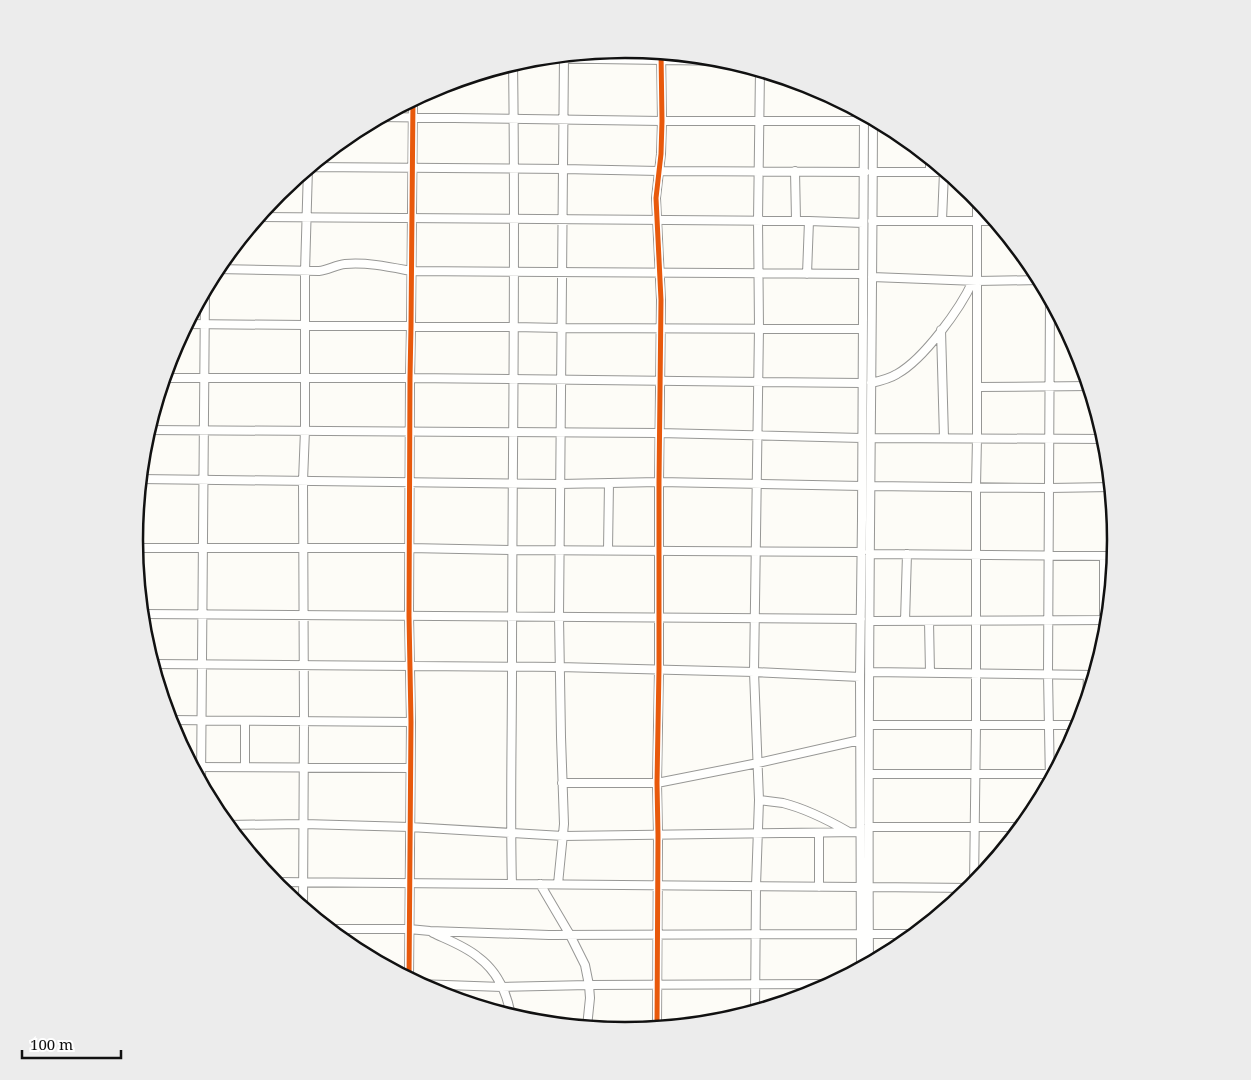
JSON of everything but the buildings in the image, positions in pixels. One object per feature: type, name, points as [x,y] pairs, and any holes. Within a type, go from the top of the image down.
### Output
[{"type":"street","points":[[657,1021],[658,550],[661,328],[657,191],[662,121],[661,59]]},
{"type":"street","points":[[558,884],[563,836],[559,617],[564,62]]},
{"type":"street","points":[[512,884],[510,833],[515,168],[513,71]]},
{"type":"street","points":[[755,1005],[759,800],[754,672],[759,328],[760,77]]},
{"type":"street","points":[[409,971],[411,722],[409,548],[413,107]]},
{"type":"street","points":[[393,117],[662,121],[759,121],[858,117]]},
{"type":"street","points":[[861,961],[860,677],[864,120]]},
{"type":"street","points":[[870,956],[871,383],[875,127]]},
{"type":"street","points":[[930,166],[930,172]]},
{"type":"street","points":[[318,168],[412,167],[864,172]]},
{"type":"street","points":[[795,171],[796,220]]},
{"type":"street","points":[[873,172],[938,172]]},
{"type":"street","points":[[303,899],[303,481],[306,326],[305,272],[309,176]]},
{"type":"street","points":[[942,220],[945,178]]},
{"type":"street","points":[[973,874],[976,725],[975,554],[977,387],[975,281],[977,210]]},
{"type":"street","points":[[268,217],[657,218],[863,222]]},
{"type":"street","points":[[807,274],[810,221]]},
{"type":"street","points":[[872,221],[987,221]]},
{"type":"street","points":[[226,269],[305,272],[327,270],[350,264],[382,266],[411,271],[862,274]]},
{"type":"street","points":[[872,277],[975,281],[1032,280]]},
{"type":"street","points":[[871,383],[889,378],[917,358],[941,330],[975,281]]},
{"type":"street","points":[[205,305],[201,766],[410,768]]},
{"type":"street","points":[[1050,312],[1048,725],[1051,765]]},
{"type":"street","points":[[195,324],[562,328],[862,328]]},
{"type":"street","points":[[941,330],[944,438]]},
{"type":"street","points":[[172,378],[410,378],[862,383]]},
{"type":"street","points":[[977,387],[1082,386]]},
{"type":"street","points":[[156,430],[512,431],[757,434],[862,438]]},
{"type":"street","points":[[871,438],[1097,439]]},
{"type":"street","points":[[147,479],[560,484],[659,482],[862,486]]},
{"type":"street","points":[[608,550],[609,483]]},
{"type":"street","points":[[871,486],[1105,488]]},
{"type":"street","points":[[143,548],[862,552]]},
{"type":"street","points":[[871,554],[1108,556]]},
{"type":"street","points":[[905,621],[907,554]]},
{"type":"street","points":[[1104,556],[1105,592]]},
{"type":"street","points":[[149,614],[861,619]]},
{"type":"street","points":[[929,620],[930,673]]},
{"type":"street","points":[[870,621],[1101,620]]},
{"type":"street","points":[[159,664],[559,667],[860,677]]},
{"type":"street","points":[[870,672],[1089,674]]},
{"type":"street","points":[[178,720],[411,722]]},
{"type":"street","points":[[245,721],[245,766]]},
{"type":"street","points":[[869,725],[1071,725]]},
{"type":"street","points":[[562,783],[657,783],[860,740]]},
{"type":"street","points":[[869,774],[1047,774]]},
{"type":"street","points":[[759,800],[797,807],[826,819],[849,832]]},
{"type":"street","points":[[236,825],[304,824],[410,827],[563,836],[860,832]]},
{"type":"street","points":[[870,827],[1013,827]]},
{"type":"street","points":[[819,833],[819,887]]},
{"type":"street","points":[[285,882],[860,887]]},
{"type":"street","points":[[540,884],[585,964],[588,974],[590,998],[588,1020]]},
{"type":"street","points":[[870,887],[961,887]]},
{"type":"street","points":[[340,929],[410,929],[570,935],[860,934]]},
{"type":"street","points":[[430,931],[476,955],[492,971],[502,987],[509,1008]]},
{"type":"street","points":[[869,934],[904,934]]},
{"type":"street","points":[[438,985],[502,987],[657,984],[814,984]]},
{"type":"cycle path","points":[[657,1021],[661,300],[656,198],[661,154],[661,59]]},
{"type":"cycle path","points":[[409,971],[411,722],[409,616],[410,378],[413,107]]}]
